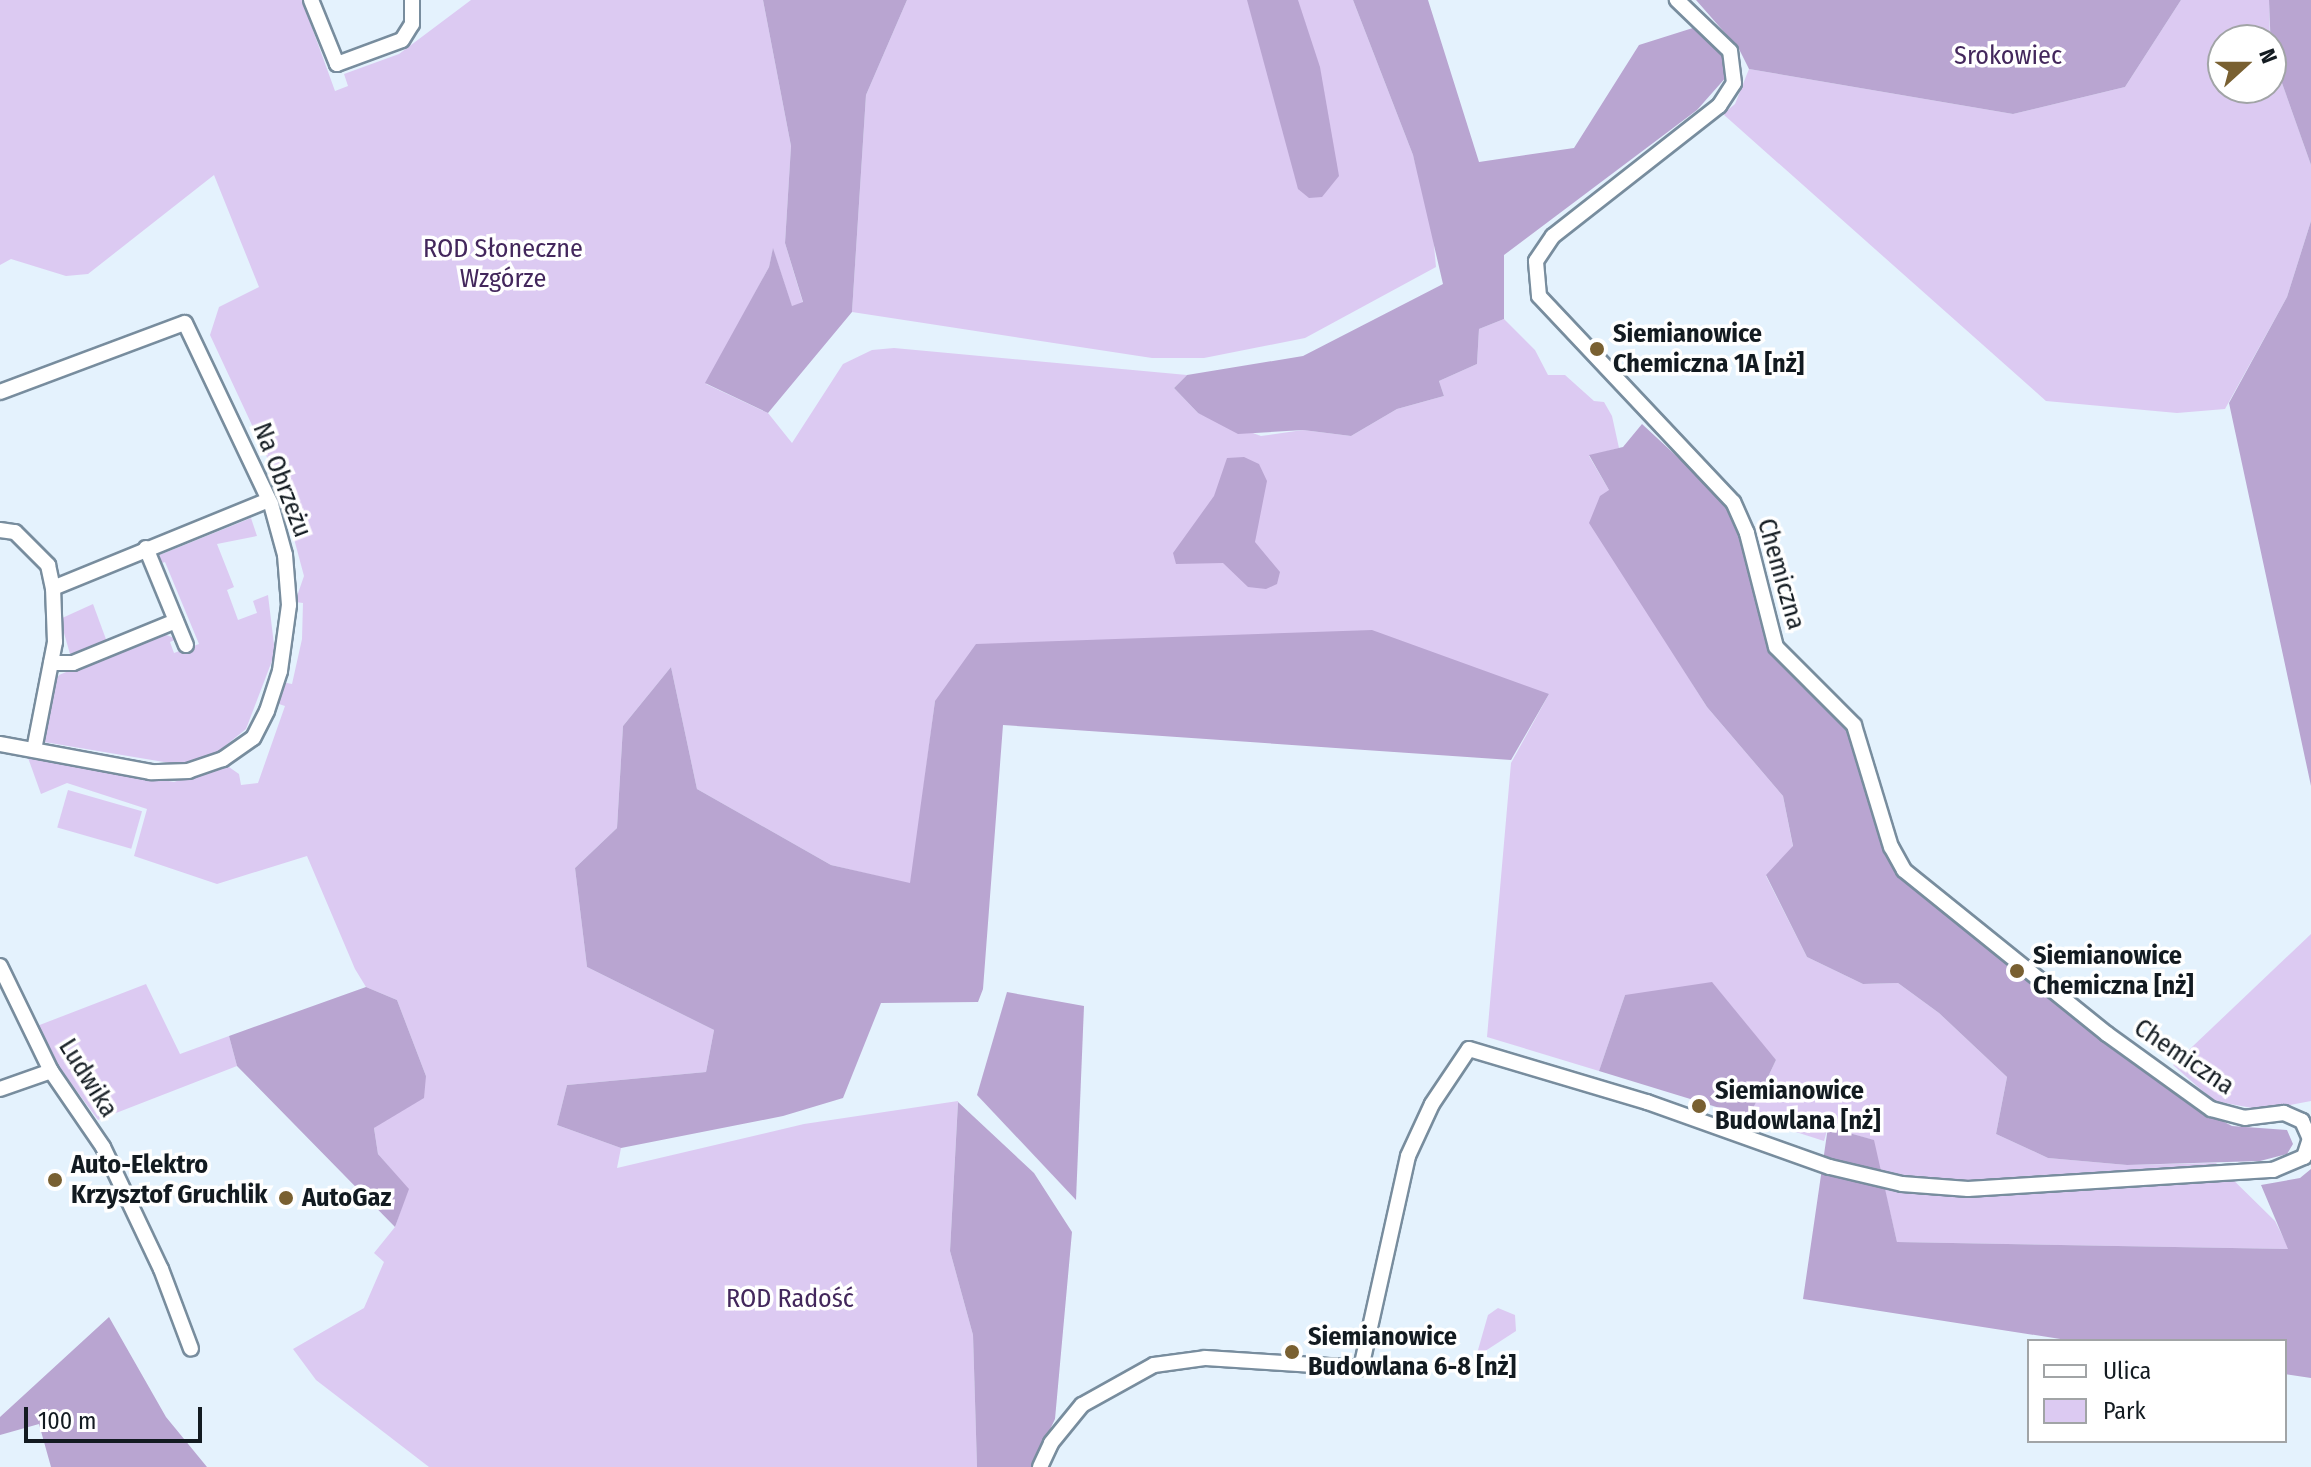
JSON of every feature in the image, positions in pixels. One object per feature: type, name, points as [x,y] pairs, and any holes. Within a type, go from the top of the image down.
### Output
[{"type":"street","points":[[311,0],[337,64],[402,40],[412,24],[412,0]]},
{"type":"street","name":"Chemiczna","points":[[1040,1467],[1051,1443],[1082,1405],[1154,1365],[1205,1358],[1361,1368],[1408,1156],[1432,1104],[1469,1049],[1647,1102],[1830,1167],[1902,1184],[1968,1189],[2290,1167],[2308,1148],[2310,1139],[2302,1121],[2284,1113],[2245,1118],[2211,1109],[2107,1034],[1904,870],[1891,847],[1854,725],[1776,647],[1747,533],[1733,502],[1539,296],[1536,261],[1553,236],[1719,106],[1734,83],[1730,51],[1677,0]]},
{"type":"street","name":"Na Obrzeżu","points":[[0,392],[177,324],[189,326],[269,500],[285,555],[289,605],[280,671],[253,738],[223,759],[174,774],[0,744]]},
{"type":"street","points":[[53,588],[269,500]]},
{"type":"street","points":[[0,530],[15,532],[48,565],[53,588],[51,663],[34,750]]},
{"type":"street","points":[[146,548],[186,645]]},
{"type":"street","points":[[51,663],[73,663],[176,621]]},
{"type":"street","name":"Ludwika","points":[[0,966],[51,1071],[103,1147],[161,1269],[191,1349]]},
{"type":"street","points":[[0,1089],[51,1071]]},
{"type":"green space","points":[[0,0],[302,0],[335,91],[348,86],[344,74],[399,54],[471,0],[763,0],[791,146],[785,243],[803,303],[792,307],[773,249],[769,267],[706,384],[768,413],[792,443],[843,364],[872,350],[894,348],[1187,375],[1174,388],[1198,413],[1261,436],[1303,430],[1351,436],[1397,409],[1444,396],[1439,381],[1477,364],[1479,329],[1504,319],[1535,350],[1548,375],[1565,375],[1594,401],[1604,402],[1612,416],[1619,448],[1589,456],[1609,490],[1653,621],[1707,707],[1783,796],[1793,847],[1766,876],[1807,957],[1863,984],[1898,983],[1939,1013],[2007,1077],[1996,1134],[2048,1158],[2127,1165],[2216,1163],[2275,1221],[2289,1249],[1897,1242],[1873,1140],[1828,1127],[1824,1141],[1749,1117],[1776,1060],[1625,995],[1599,1071],[1487,1037],[1511,763],[1549,694],[935,701],[911,884],[831,865],[697,789],[671,667],[623,726],[617,828],[575,868],[587,967],[714,1030],[706,1072],[567,1085],[557,1125],[621,1148],[617,1168],[804,1124],[958,1101],[950,1251],[973,1335],[977,1467],[429,1467],[316,1380],[293,1349],[364,1308],[384,1262],[374,1253],[395,1227],[408,1189],[378,1154],[374,1128],[426,1076],[397,1000],[366,987],[355,969],[307,856],[217,884],[134,856],[147,809],[67,783],[41,794],[27,755],[174,782],[226,765],[239,774],[241,785],[258,783],[285,706],[276,703],[282,682],[292,684],[302,639],[303,603],[295,602],[304,576],[279,483],[210,335],[219,307],[259,287],[214,175],[88,274],[66,276],[11,259],[0,265]]},
{"type":"green space","points":[[763,0],[907,0],[866,95],[852,312],[768,413],[705,383],[769,267],[773,248],[792,306],[803,302],[785,243],[791,146]]},
{"type":"green space","points":[[907,0],[1353,0],[1413,155],[1432,224],[1436,267],[1305,338],[1204,358],[1152,358],[852,312],[866,95]]},
{"type":"green space","points":[[1247,0],[1298,0],[1320,67],[1339,176],[1322,197],[1309,198],[1298,189]]},
{"type":"green space","points":[[1353,0],[1428,0],[1479,162],[1574,148],[1639,45],[1696,27],[1730,64],[1728,75],[1697,110],[1504,255],[1504,319],[1479,329],[1477,364],[1439,381],[1444,396],[1397,409],[1351,436],[1303,430],[1238,434],[1198,413],[1174,388],[1187,375],[1303,356],[1443,284],[1413,155]]},
{"type":"green space","name":"Srokowiec","points":[[1696,0],[2181,0],[2125,87],[2013,114],[1749,69],[1739,49]]},
{"type":"green space","points":[[2181,0],[2269,0],[2270,24],[2207,24],[2207,104],[2287,104],[2287,97],[2311,165],[2311,221],[2287,297],[2225,409],[2177,413],[2046,401],[1723,114],[1735,104],[1749,69],[2013,114],[2125,87]]},
{"type":"green space","points":[[2269,0],[2311,0],[2311,165],[2287,97],[2287,24],[2270,24]]},
{"type":"green space","points":[[2311,221],[2311,786],[2229,403],[2287,297]]},
{"type":"green space","points":[[1642,424],[1726,502],[1742,539],[1773,653],[1841,718],[1856,745],[1897,873],[2186,1102],[2232,1126],[2287,1130],[2293,1144],[2287,1154],[2260,1161],[2127,1165],[2048,1158],[1996,1134],[2007,1077],[1939,1013],[1898,983],[1863,984],[1807,957],[1766,875],[1793,846],[1783,796],[1707,707],[1589,523],[1600,496],[1609,490],[1589,455],[1623,447]]},
{"type":"green space","points":[[1244,457],[1259,464],[1267,481],[1255,542],[1280,572],[1277,584],[1266,589],[1248,587],[1223,563],[1176,564],[1173,553],[1214,496],[1227,458]]},
{"type":"green space","points":[[251,518],[257,536],[217,544],[234,587],[227,590],[238,620],[257,613],[253,601],[268,595],[275,653],[246,729],[215,754],[182,765],[44,742],[53,685],[59,675],[161,633],[177,639],[170,642],[174,653],[199,644],[165,562],[158,564],[157,556]]},
{"type":"green space","points":[[93,604],[107,642],[70,654],[60,619]]},
{"type":"green space","points":[[1372,630],[1549,694],[1511,760],[1003,725],[983,989],[978,1002],[881,1003],[843,1098],[783,1116],[621,1148],[557,1125],[567,1085],[706,1072],[714,1030],[587,967],[575,868],[617,828],[623,726],[671,667],[697,789],[831,865],[910,883],[935,701],[976,644]]},
{"type":"green space","points":[[68,790],[142,811],[131,849],[57,827]]},
{"type":"green space","points":[[2311,934],[2311,1101],[2263,1110],[2214,1101],[2173,1065]]},
{"type":"green space","points":[[1712,982],[1776,1060],[1749,1117],[1599,1071],[1625,995]]},
{"type":"green space","points":[[146,984],[180,1054],[229,1036],[237,1066],[98,1120],[59,1067],[37,1026]]},
{"type":"green space","points":[[366,987],[397,1000],[426,1076],[424,1098],[374,1128],[378,1154],[409,1189],[395,1227],[237,1066],[229,1036]]},
{"type":"green space","points":[[1007,992],[1084,1006],[1076,1200],[977,1095]]},
{"type":"green space","points":[[958,1102],[1034,1173],[1072,1232],[1055,1419],[1032,1467],[977,1467],[973,1335],[950,1251]]},
{"type":"green space","points":[[1828,1127],[1874,1140],[1897,1242],[2288,1249],[2261,1185],[2300,1178],[2311,1169],[2311,1378],[2287,1374],[2287,1339],[2060,1339],[1803,1299]]},
{"type":"green space","points":[[1498,1308],[1515,1315],[1516,1331],[1476,1357],[1488,1315]]},
{"type":"green space","points":[[109,1317],[166,1417],[207,1467],[51,1467],[39,1424],[0,1435],[0,1417]]},
{"type":"place","name":"Siemianowice Chemiczna 1A [nż]","points":[[1597,349]]},
{"type":"place","name":"Siemianowice Chemiczna [nż]","points":[[2017,971]]},
{"type":"place","name":"Siemianowice Budowlana [nż]","points":[[1699,1106]]},
{"type":"place","name":"Auto-Elektro Krzysztof Gruchlik","points":[[55,1180]]},
{"type":"place","name":"AutoGaz","points":[[286,1198]]},
{"type":"place","name":"Siemianowice Budowlana 6-8 [nż]","points":[[1292,1352]]},
{"type":"park label","name":"ROD Słoneczne Wzgórze","points":[[503,264]]},
{"type":"park label","name":"ROD Radość","points":[[790,1299]]}]
